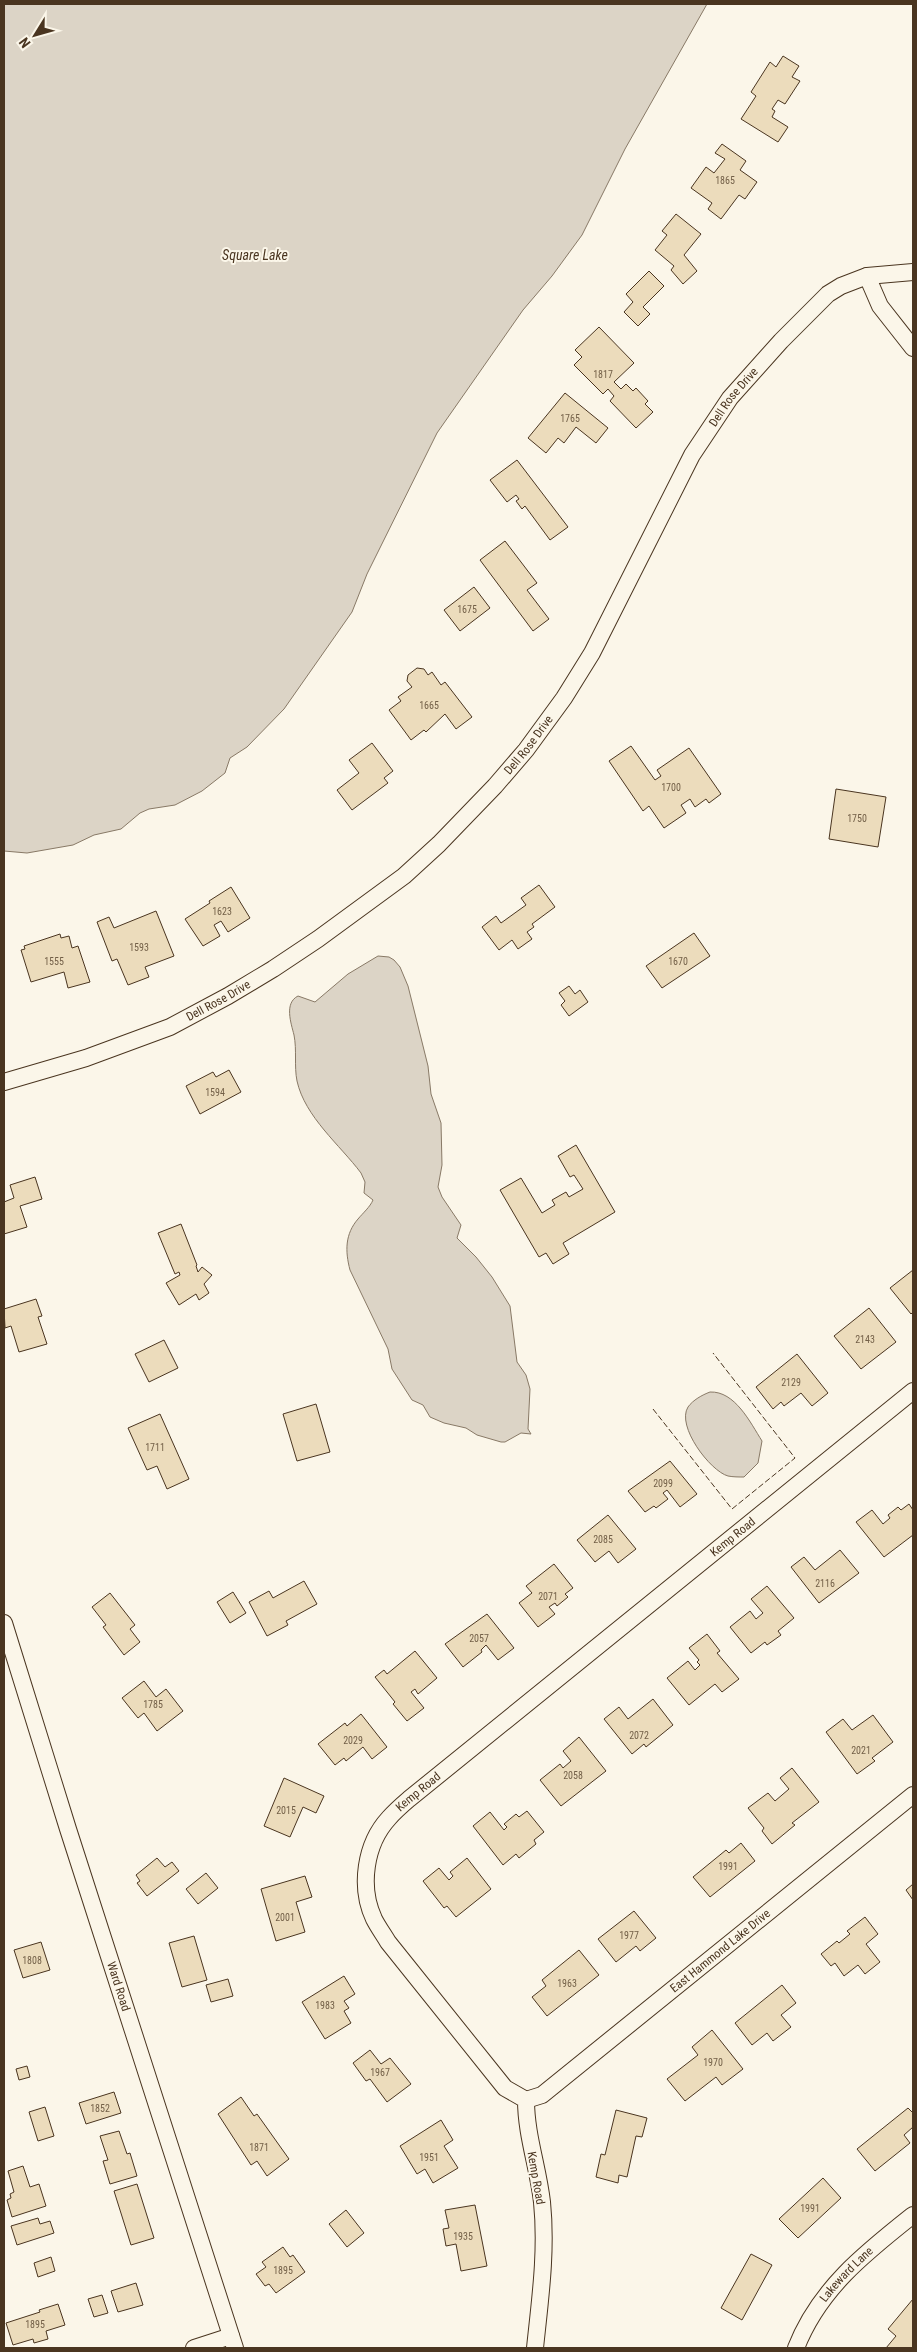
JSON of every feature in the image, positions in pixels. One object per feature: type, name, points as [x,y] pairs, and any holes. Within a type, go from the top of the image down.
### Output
[{"type":"street","name":"Dell Rose Drive","points":[[4,1082],[58,1068],[139,1040],[170,1027],[228,996],[318,939],[404,876],[440,844],[510,769],[564,698],[592,653],[692,454],[730,398],[782,340],[828,294],[841,286],[868,276],[913,272]]},
{"type":"street","points":[[868,276],[880,306],[913,348]]},
{"type":"street","name":"Kemp Road","points":[[535,2348],[544,2262],[544,2235],[542,2200],[526,2121],[526,2100],[514,2094],[497,2078],[388,1942],[374,1919],[368,1900],[366,1877],[369,1854],[377,1834],[388,1818],[409,1799],[913,1391]]},
{"type":"street","name":"Ward Road","points":[[4,1623],[68,1830],[233,2342]]},
{"type":"street","name":"East Hammond Lake Drive","points":[[526,2100],[542,2095],[913,1795]]},
{"type":"street","name":"Lakeward Lane","points":[[796,2348],[815,2310],[840,2277],[913,2215]]},
{"type":"street","points":[[194,2348],[233,2342]]},
{"type":"water","name":"Square Lake","points":[[4,4],[707,4],[625,149],[582,235],[552,276],[523,310],[437,433],[367,574],[352,612],[284,709],[247,747],[230,758],[225,773],[202,791],[175,805],[149,809],[140,813],[121,829],[94,835],[73,845],[27,853],[4,851]]},
{"type":"water","points":[[378,956],[389,957],[394,960],[400,967],[408,986],[428,1066],[431,1094],[441,1123],[442,1165],[438,1187],[442,1197],[461,1225],[457,1238],[492,1277],[510,1306],[517,1362],[526,1375],[530,1389],[528,1429],[531,1434],[521,1433],[505,1442],[477,1435],[466,1428],[444,1423],[430,1417],[423,1405],[412,1400],[392,1369],[388,1349],[350,1270],[347,1256],[348,1237],[358,1219],[373,1200],[364,1193],[365,1182],[361,1173],[307,1107],[297,1081],[295,1041],[290,1019],[291,1003],[298,996],[315,1002],[348,974]]},
{"type":"water","points":[[710,1392],[719,1393],[734,1402],[747,1417],[762,1441],[758,1463],[744,1477],[728,1476],[712,1466],[691,1436],[687,1425],[686,1415],[688,1407],[692,1402]]},
{"type":"building","points":[[783,56],[799,66],[792,77],[800,81],[785,104],[778,100],[772,109],[775,111],[772,117],[788,127],[778,142],[741,119],[756,96],[751,92],[770,62],[776,67]]},
{"type":"building","points":[[722,144],[746,161],[740,170],[757,182],[745,199],[739,195],[721,219],[708,209],[712,203],[691,188],[706,167],[714,173],[725,159],[715,153]]},
{"type":"building","points":[[676,214],[701,234],[684,255],[697,271],[683,284],[671,270],[674,266],[655,250],[667,235],[662,231]]},
{"type":"building","points":[[649,271],[664,286],[643,307],[650,314],[638,326],[624,312],[633,302],[626,294]]},
{"type":"building","points":[[599,327],[634,363],[614,382],[621,389],[626,384],[633,391],[636,388],[648,401],[645,404],[653,412],[636,428],[610,401],[614,396],[608,389],[603,394],[574,365],[582,357],[575,350]]},
{"type":"building","points":[[565,393],[608,428],[596,443],[576,427],[564,443],[558,438],[546,453],[528,438]]},
{"type":"building","points":[[517,460],[568,527],[550,540],[525,506],[522,509],[516,501],[519,499],[516,495],[507,502],[490,480]]},
{"type":"building","points":[[505,541],[537,583],[527,590],[549,619],[533,631],[480,560]]},
{"type":"building","points":[[474,587],[490,608],[460,631],[444,610]]},
{"type":"building","points":[[417,668],[424,669],[428,675],[432,672],[441,685],[445,682],[472,717],[456,729],[445,714],[426,732],[424,730],[411,740],[389,710],[401,701],[398,697],[412,687],[407,681],[408,675]]},
{"type":"building","points":[[372,743],[393,771],[384,778],[388,783],[352,810],[337,790],[359,773],[349,760]]},
{"type":"building","points":[[631,746],[655,780],[661,776],[657,770],[689,748],[721,794],[709,803],[706,799],[695,807],[690,799],[681,805],[686,813],[664,828],[649,806],[643,811],[609,761]]},
{"type":"building","points":[[836,789],[886,797],[878,847],[829,839]]},
{"type":"building","points":[[539,885],[555,907],[532,924],[534,927],[527,932],[532,939],[518,949],[512,940],[499,950],[482,927],[496,916],[501,923],[526,905],[521,898]]},
{"type":"building","points":[[231,887],[250,918],[228,932],[221,921],[214,925],[220,936],[203,946],[185,919]]},
{"type":"building","points":[[156,911],[174,956],[145,967],[149,977],[128,985],[117,959],[112,961],[97,922],[109,917],[114,928]]},
{"type":"building","points":[[694,933],[710,956],[662,988],[646,966]]},
{"type":"building","points":[[60,934],[61,938],[69,936],[72,948],[78,946],[90,982],[68,988],[64,972],[31,982],[21,950],[25,949],[24,946]]},
{"type":"building","points":[[569,986],[575,994],[580,990],[588,1002],[569,1016],[561,1005],[565,1001],[559,993]]},
{"type":"building","points":[[229,1070],[241,1092],[200,1114],[186,1086],[213,1072],[216,1077]]},
{"type":"building","points":[[576,1145],[615,1212],[563,1243],[569,1254],[553,1264],[546,1253],[539,1257],[500,1190],[521,1178],[542,1213],[555,1205],[552,1200],[566,1192],[569,1197],[583,1189],[574,1175],[570,1177],[558,1156]]},
{"type":"building","points":[[35,1177],[42,1199],[20,1206],[27,1227],[4,1234],[4,1202],[14,1198],[10,1185]]},
{"type":"building","points":[[181,1224],[198,1272],[202,1267],[212,1275],[204,1284],[209,1293],[199,1300],[196,1294],[179,1305],[166,1283],[180,1275],[179,1272],[175,1274],[158,1233]]},
{"type":"building","points":[[913,1270],[913,1312],[911,1314],[890,1288]]},
{"type":"building","points":[[36,1299],[42,1316],[38,1317],[47,1344],[19,1352],[11,1326],[5,1328],[4,1309]]},
{"type":"building","points":[[869,1308],[896,1342],[861,1369],[834,1336]]},
{"type":"building","points":[[164,1340],[178,1368],[149,1382],[135,1354]]},
{"type":"building","points":[[797,1354],[828,1393],[812,1406],[801,1393],[784,1406],[781,1402],[773,1409],[756,1387]]},
{"type":"building","points":[[316,1404],[330,1452],[297,1461],[283,1414]]},
{"type":"building","points":[[160,1414],[189,1479],[167,1489],[157,1466],[147,1470],[128,1428]]},
{"type":"building","points":[[670,1461],[697,1494],[680,1507],[667,1490],[663,1493],[668,1499],[656,1508],[654,1506],[645,1512],[628,1491]]},
{"type":"building","points":[[909,1504],[913,1510],[913,1535],[884,1557],[856,1522],[872,1510],[883,1524],[890,1518],[888,1515],[898,1507],[901,1510]]},
{"type":"building","points":[[608,1515],[636,1549],[618,1563],[609,1551],[595,1562],[577,1540]]},
{"type":"building","points":[[840,1550],[859,1573],[819,1603],[791,1567],[804,1557],[815,1570]]},
{"type":"building","points":[[554,1564],[573,1588],[565,1594],[568,1597],[557,1606],[555,1603],[549,1607],[555,1614],[538,1627],[519,1603],[532,1593],[526,1586]]},
{"type":"building","points":[[304,1581],[317,1604],[286,1621],[288,1625],[267,1636],[249,1602],[269,1591],[273,1598]]},
{"type":"building","points":[[767,1586],[794,1618],[778,1631],[781,1635],[767,1645],[765,1642],[751,1653],[730,1627],[750,1611],[756,1619],[763,1613],[751,1599]]},
{"type":"building","points":[[233,1592],[246,1613],[230,1623],[217,1602]]},
{"type":"building","points":[[110,1593],[135,1625],[130,1629],[140,1642],[124,1655],[103,1627],[106,1625],[92,1607]]},
{"type":"building","points":[[487,1614],[514,1648],[498,1660],[486,1645],[481,1650],[482,1652],[463,1667],[445,1644]]},
{"type":"building","points":[[707,1634],[720,1651],[717,1653],[739,1679],[722,1692],[715,1684],[689,1705],[667,1678],[688,1661],[695,1670],[700,1665],[697,1662],[699,1660],[689,1648]]},
{"type":"building","points":[[415,1651],[437,1678],[418,1694],[415,1689],[411,1692],[424,1708],[407,1721],[375,1677],[384,1670],[387,1674]]},
{"type":"building","points":[[144,1681],[156,1697],[166,1689],[183,1711],[157,1731],[144,1713],[138,1718],[122,1698]]},
{"type":"building","points":[[653,1699],[673,1725],[646,1747],[644,1744],[632,1754],[604,1719],[619,1707],[628,1719]]},
{"type":"building","points":[[361,1714],[387,1747],[372,1759],[363,1747],[346,1761],[344,1758],[335,1765],[318,1744],[345,1723],[347,1726]]},
{"type":"building","points":[[873,1715],[893,1742],[872,1758],[875,1761],[857,1774],[826,1732],[843,1719],[852,1730]]},
{"type":"building","points":[[579,1737],[606,1771],[561,1806],[540,1780],[560,1764],[563,1768],[571,1761],[563,1751]]},
{"type":"building","points":[[792,1768],[819,1802],[792,1823],[795,1825],[772,1844],[762,1831],[764,1828],[748,1808],[768,1793],[775,1801],[789,1789],[780,1778]]},
{"type":"building","points":[[284,1778],[324,1796],[316,1813],[303,1807],[290,1837],[264,1826]]},
{"type":"building","points":[[527,1811],[544,1832],[534,1840],[536,1844],[519,1858],[516,1854],[503,1865],[473,1826],[490,1812],[504,1830],[507,1827],[504,1824],[516,1814],[519,1817]]},
{"type":"building","points":[[741,1843],[755,1861],[710,1897],[693,1877],[726,1850],[729,1853]]},
{"type":"building","points":[[157,1858],[165,1867],[172,1862],[179,1871],[147,1896],[137,1883],[140,1881],[136,1875]]},
{"type":"building","points":[[467,1858],[491,1889],[456,1917],[447,1906],[444,1908],[423,1881],[439,1868],[449,1880],[453,1876],[450,1872]]},
{"type":"building","points":[[206,1873],[218,1888],[198,1904],[186,1889]]},
{"type":"building","points":[[305,1876],[312,1897],[296,1902],[305,1932],[276,1941],[261,1889]]},
{"type":"building","points":[[913,1884],[913,1900],[906,1890]]},
{"type":"building","points":[[634,1911],[656,1938],[640,1951],[636,1946],[616,1962],[598,1939]]},
{"type":"building","points":[[865,1917],[878,1934],[866,1944],[880,1962],[865,1974],[858,1965],[844,1976],[835,1963],[831,1966],[821,1954],[837,1941],[839,1943],[850,1934],[847,1931]]},
{"type":"building","points":[[194,1936],[207,1980],[182,1987],[169,1943]]},
{"type":"building","points":[[41,1942],[50,1970],[23,1978],[14,1950]]},
{"type":"building","points":[[579,1950],[599,1975],[547,2016],[532,1997],[546,1986],[542,1980]]},
{"type":"building","points":[[344,1976],[355,1994],[344,2001],[349,2008],[344,2011],[351,2023],[325,2039],[302,2002]]},
{"type":"building","points":[[228,1979],[233,1996],[211,2002],[206,1985]]},
{"type":"building","points":[[782,1985],[796,2003],[781,2015],[791,2027],[773,2041],[767,2033],[752,2045],[735,2023]]},
{"type":"building","points":[[712,2030],[743,2069],[722,2085],[716,2077],[685,2101],[667,2079],[698,2055],[692,2047]]},
{"type":"building","points":[[370,2050],[381,2064],[390,2058],[411,2084],[387,2102],[370,2079],[366,2081],[353,2063]]},
{"type":"building","points":[[27,2066],[30,2077],[19,2080],[16,2069]]},
{"type":"building","points":[[114,2092],[121,2113],[86,2124],[79,2103]]},
{"type":"building","points":[[241,2097],[254,2116],[257,2114],[289,2159],[267,2176],[257,2161],[251,2165],[218,2114]]},
{"type":"building","points":[[45,2107],[54,2136],[38,2141],[29,2112]]},
{"type":"building","points":[[908,2108],[913,2113],[913,2127],[904,2135],[910,2143],[875,2171],[857,2149]]},
{"type":"building","points":[[616,2110],[647,2118],[642,2137],[636,2136],[627,2177],[619,2175],[618,2183],[596,2177],[601,2154],[605,2155]]},
{"type":"building","points":[[441,2120],[453,2140],[444,2146],[458,2168],[433,2183],[425,2169],[417,2174],[400,2146]]},
{"type":"building","points":[[119,2131],[127,2154],[130,2153],[137,2176],[110,2184],[103,2161],[108,2160],[100,2136]]},
{"type":"building","points":[[23,2166],[30,2187],[39,2184],[46,2206],[12,2217],[7,2200],[11,2198],[10,2194],[14,2192],[8,2171]]},
{"type":"building","points":[[823,2178],[841,2198],[798,2238],[779,2219]]},
{"type":"building","points":[[137,2184],[154,2238],[131,2245],[114,2191]]},
{"type":"building","points":[[475,2205],[487,2266],[461,2271],[456,2244],[446,2246],[443,2229],[449,2228],[445,2210]]},
{"type":"building","points":[[346,2210],[364,2233],[347,2247],[329,2224]]},
{"type":"building","points":[[38,2218],[40,2224],[50,2221],[54,2233],[17,2245],[11,2226]]},
{"type":"building","points":[[283,2247],[290,2257],[293,2255],[305,2272],[276,2293],[269,2284],[265,2286],[256,2274],[266,2267],[262,2262]]},
{"type":"building","points":[[751,2254],[772,2265],[742,2320],[721,2308]]},
{"type":"building","points":[[51,2257],[55,2271],[38,2277],[34,2263]]},
{"type":"building","points":[[136,2283],[143,2305],[118,2312],[111,2291]]},
{"type":"building","points":[[102,2295],[108,2313],[94,2317],[88,2299]]},
{"type":"building","points":[[913,2299],[913,2348],[886,2348],[896,2336],[888,2329]]},
{"type":"building","points":[[58,2304],[65,2325],[46,2331],[48,2339],[34,2343],[33,2339],[13,2345],[6,2323]]},
{"type":"fence","points":[[653,1409],[732,1509],[795,1458],[713,1353]]}]
